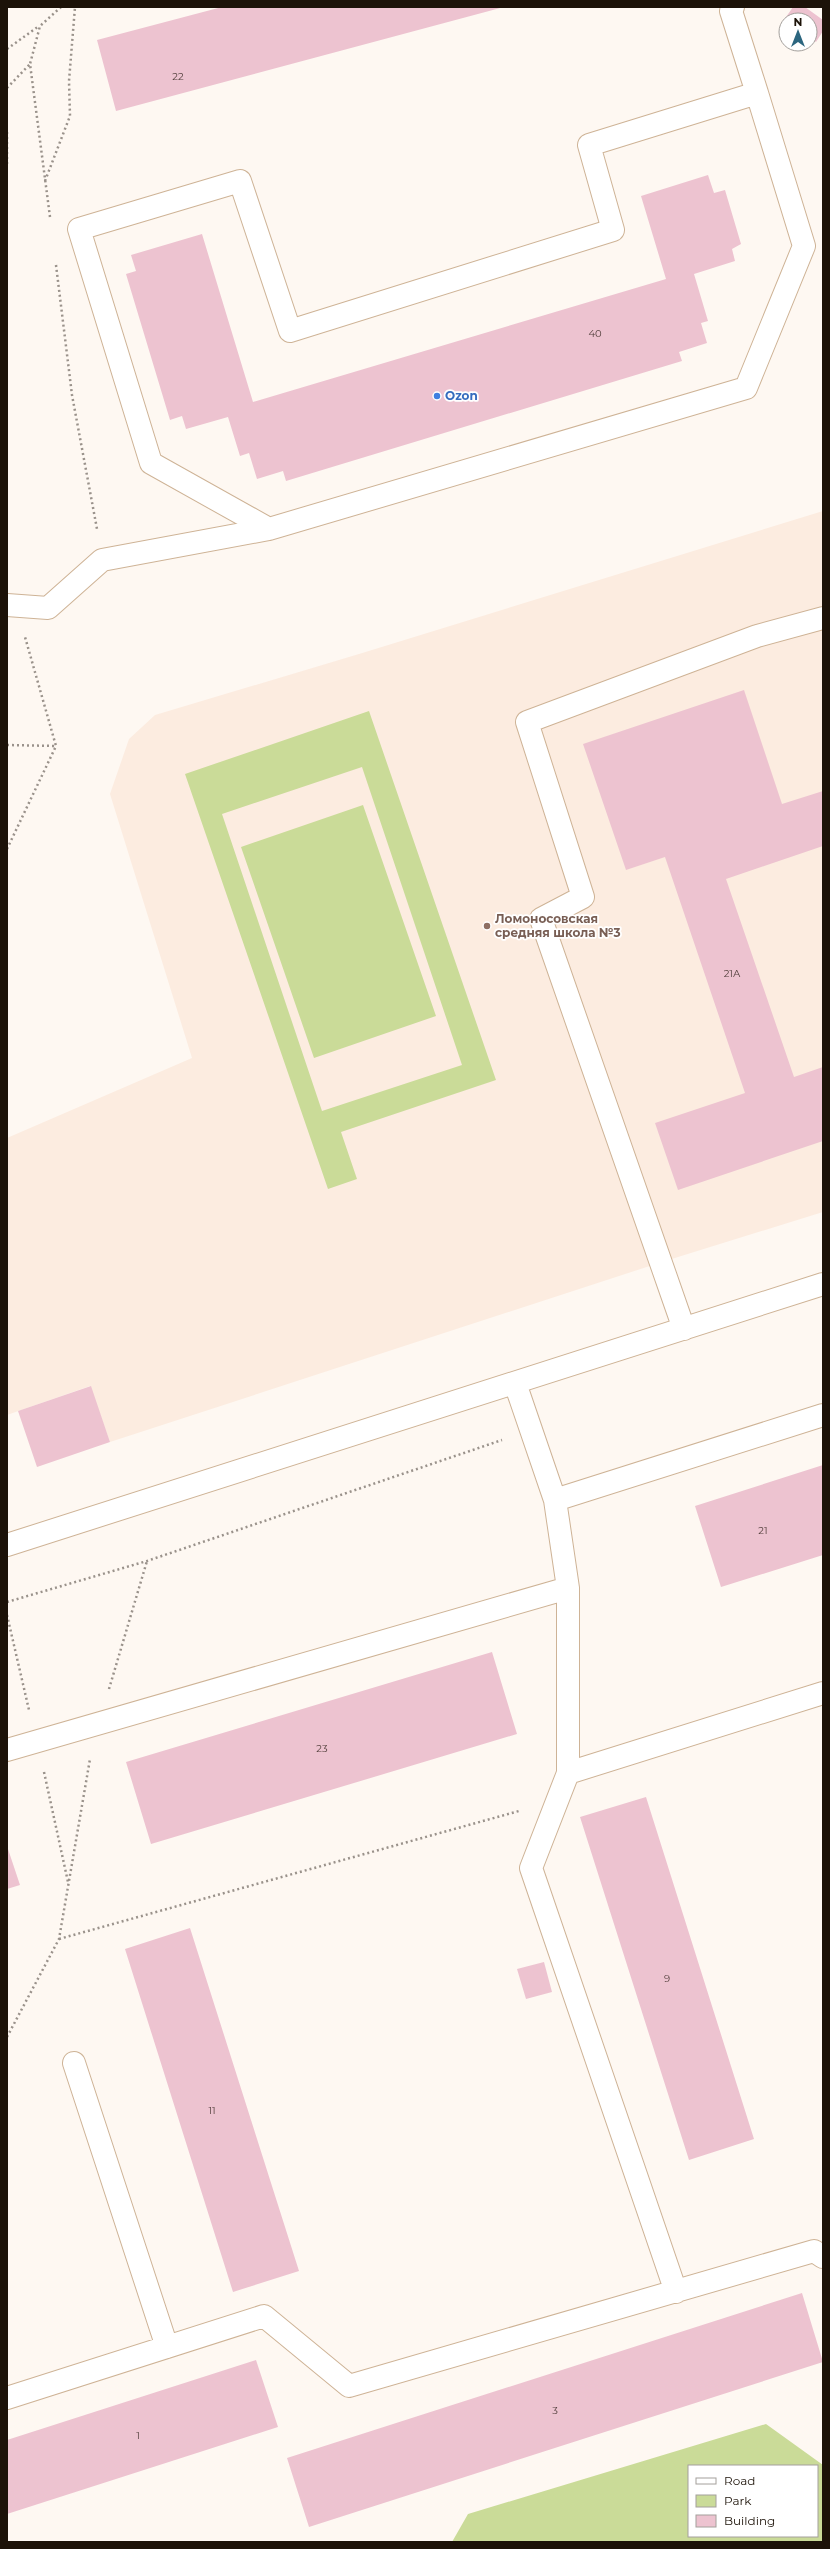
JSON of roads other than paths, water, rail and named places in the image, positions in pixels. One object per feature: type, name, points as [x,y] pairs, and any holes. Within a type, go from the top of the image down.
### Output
[{"type":"street","points":[[9,605],[48,608],[102,560],[269,529],[746,388],[804,246],[731,11],[733,7]]},
{"type":"street","points":[[269,529],[151,463],[79,228],[240,181],[290,331],[613,230],[589,145],[756,93]]},
{"type":"street","points":[[684,1329],[541,918],[583,897],[526,722],[757,636],[823,618]]},
{"type":"street","points":[[7,1545],[823,1284]]},
{"type":"street","points":[[515,1383],[555,1500],[568,1588],[568,1774],[531,1868],[676,2292]]},
{"type":"street","points":[[555,1500],[823,1415]]},
{"type":"street","points":[[7,1750],[568,1588]]},
{"type":"street","points":[[568,1774],[823,1693]]},
{"type":"street","points":[[74,2063],[167,2347]]},
{"type":"street","points":[[7,2398],[264,2316],[349,2386],[814,2251],[823,2257]]},
{"type":"place","name":"Ozon","points":[[437,396]]},
{"type":"place","name":"Ломоносовская средняя школа №3","points":[[487,926]]}]
